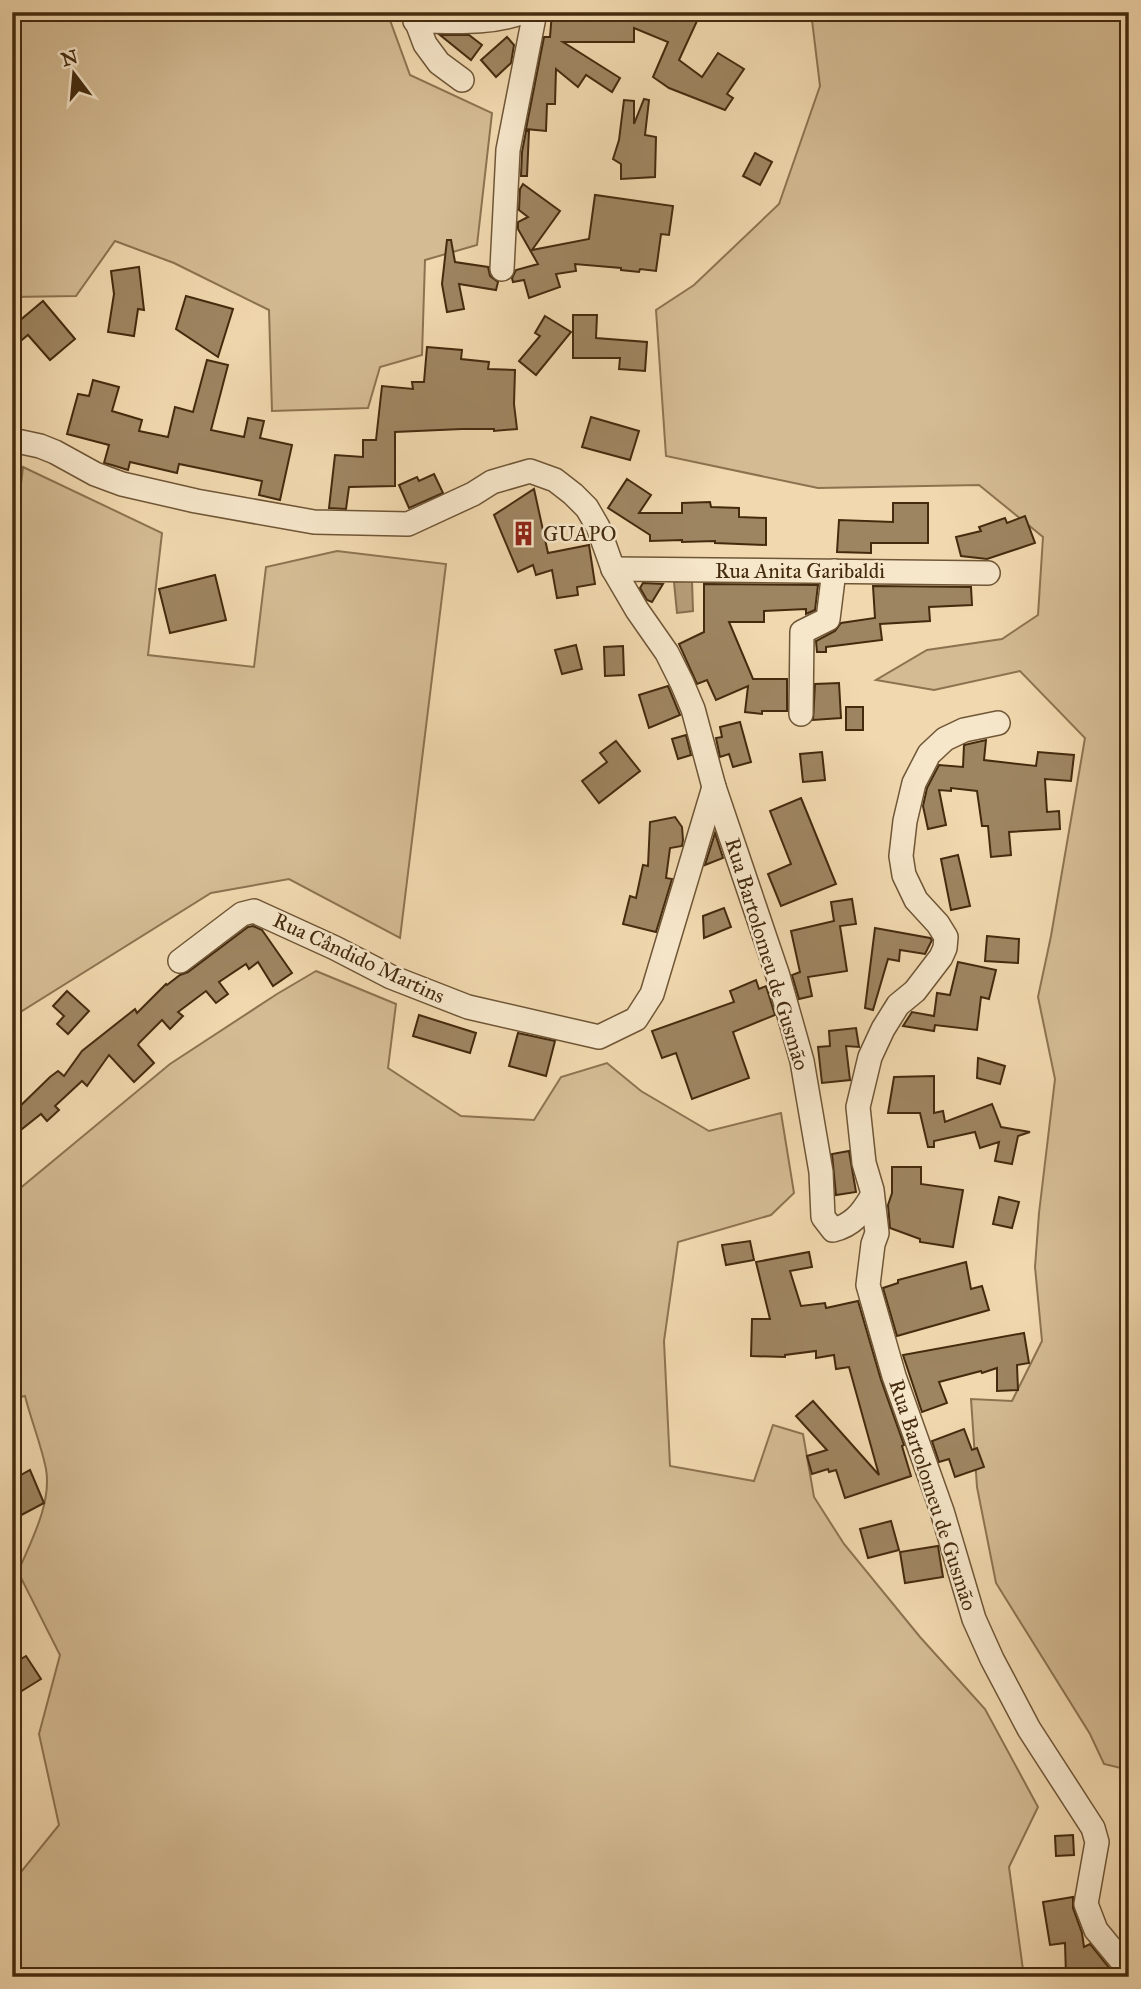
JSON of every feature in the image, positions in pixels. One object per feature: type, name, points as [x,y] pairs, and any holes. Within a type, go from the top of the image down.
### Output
[{"type":"street","points":[[462,80],[439,63],[425,44],[414,17],[477,22],[509,18],[523,12]]},
{"type":"street","points":[[502,269],[508,150],[535,12]]},
{"type":"street","name":"Rua Bartolomeu de Gusmão","points":[[12,440],[48,449],[95,474],[122,484],[196,501],[314,522],[408,524],[473,494],[492,482],[530,471],[555,480],[573,494],[587,508],[598,527],[612,569],[667,653],[693,709],[714,787],[778,976],[802,1061],[821,1172],[823,1217],[833,1230],[847,1227],[860,1215],[872,1196]]},
{"type":"street","name":"Rua Anita Garibaldi","points":[[612,569],[988,573]]},
{"type":"street","points":[[801,714],[802,632],[828,619],[834,571]]},
{"type":"street","points":[[872,1196],[864,1163],[858,1107],[870,1057],[898,1005],[915,991],[946,947],[946,937],[938,923],[916,900],[904,875],[902,844],[914,783],[929,754],[945,740],[964,730],[998,723]]},
{"type":"street","name":"Rua Cândido Martins","points":[[180,961],[242,914],[254,911],[391,977],[468,1007],[598,1037],[636,1018],[652,993],[714,787]]},
{"type":"street","name":"Rua Bartolomeu de Gusmão","points":[[872,1196],[877,1233],[868,1285],[894,1376],[942,1511],[974,1619],[1029,1729],[1093,1828],[1097,1842],[1086,1904],[1096,1930],[1129,1970]]},
{"type":"shaded area","points":[[18,12],[387,12],[410,75],[492,113],[477,245],[425,260],[422,355],[380,367],[368,408],[272,411],[269,310],[174,263],[115,241],[76,296],[12,297]]},
{"type":"shaded area","points":[[811,12],[1129,12],[1129,1770],[1104,1764],[1090,1734],[996,1583],[977,1487],[971,1399],[1012,1401],[1042,1341],[1035,1267],[1055,1079],[1038,997],[1085,738],[1020,671],[934,690],[876,680],[927,650],[1002,639],[1038,615],[1043,537],[979,485],[818,488],[666,456],[656,310],[694,285],[779,204],[820,86]]},
{"type":"shaded area","points":[[23,467],[162,533],[148,655],[254,667],[266,567],[337,551],[446,564],[400,938],[289,879],[211,893],[22,1011],[12,1002],[12,560]]},
{"type":"shaded area","points":[[692,581],[693,611],[677,613],[674,582]]},
{"type":"shaded area","points":[[316,971],[396,1004],[388,1068],[461,1116],[534,1120],[561,1077],[607,1063],[641,1091],[709,1131],[781,1113],[794,1193],[771,1215],[678,1242],[664,1341],[670,1466],[754,1481],[773,1425],[803,1434],[814,1497],[844,1544],[920,1637],[985,1709],[1038,1807],[1009,1867],[1024,1977],[15,1977],[12,1960],[12,1883],[59,1825],[39,1734],[60,1655],[18,1572],[39,1522],[47,1482],[44,1460],[25,1396],[12,1399],[12,1195],[170,1064]]},
{"type":"building","points":[[552,12],[678,12],[697,21],[679,60],[702,77],[718,53],[744,69],[727,94],[733,98],[725,110],[669,88],[653,77],[668,42],[634,28],[634,42],[563,42],[620,78],[612,92],[586,75],[578,87],[556,69],[555,104],[547,104],[546,131],[526,129],[544,37],[550,37]]},
{"type":"building","points":[[440,35],[469,35],[482,45],[471,60]]},
{"type":"building","points":[[507,37],[514,45],[511,63],[496,77],[481,60]]},
{"type":"building","points":[[644,99],[649,100],[645,135],[656,137],[655,177],[621,179],[621,164],[613,159],[619,140],[624,100],[634,101],[634,124]]},
{"type":"building","points":[[526,131],[529,131],[527,176],[521,176],[522,152]]},
{"type":"building","points":[[755,153],[772,162],[760,185],[743,176]]},
{"type":"building","points":[[523,184],[560,211],[532,250],[589,239],[595,195],[673,206],[669,235],[661,234],[656,271],[640,269],[639,272],[575,264],[576,271],[556,274],[560,287],[529,298],[524,280],[513,282],[512,278],[516,270],[538,264],[518,229],[518,222],[528,217],[519,210],[520,189]]},
{"type":"building","points":[[447,240],[451,240],[455,262],[488,267],[490,276],[498,282],[496,290],[459,284],[464,309],[447,312],[442,284]]},
{"type":"building","points":[[139,267],[144,310],[138,309],[134,336],[108,332],[114,294],[111,271]]},
{"type":"building","points":[[186,296],[233,309],[218,357],[176,329]]},
{"type":"building","points":[[43,301],[75,339],[50,360],[28,335],[12,348],[12,327]]},
{"type":"building","points":[[573,315],[597,315],[596,338],[647,342],[645,371],[619,369],[620,358],[573,358]]},
{"type":"building","points":[[545,316],[571,332],[536,375],[519,361],[540,336],[535,333]]},
{"type":"building","points":[[427,347],[462,350],[461,359],[489,362],[488,369],[515,370],[514,404],[517,429],[395,432],[395,486],[349,487],[346,509],[329,508],[335,455],[363,457],[363,440],[376,440],[382,386],[413,389],[412,382],[424,382]]},
{"type":"building","points":[[207,360],[228,365],[211,430],[244,437],[248,418],[264,421],[260,438],[292,445],[280,500],[259,495],[262,481],[179,464],[177,473],[130,462],[128,470],[104,463],[109,445],[67,434],[78,394],[89,396],[93,380],[119,387],[112,411],[142,420],[139,431],[168,437],[175,407],[193,412]]},
{"type":"building","points":[[591,417],[639,431],[630,460],[582,447]]},
{"type":"building","points":[[434,474],[443,493],[409,508],[399,485],[417,477],[419,481]]},
{"type":"building","points":[[627,479],[651,495],[639,513],[682,513],[682,503],[710,502],[711,507],[739,508],[739,517],[766,518],[766,545],[715,541],[650,541],[650,535],[608,508]]},
{"type":"building","name":"GUAPO","points":[[534,489],[548,553],[589,545],[595,584],[577,587],[578,595],[557,598],[552,570],[536,575],[533,565],[518,572],[494,515]]},
{"type":"building","points":[[893,503],[928,503],[928,543],[871,543],[871,553],[837,552],[839,520],[893,522]]},
{"type":"building","points":[[1025,516],[1035,543],[987,559],[961,556],[956,537],[981,531],[979,527],[1005,518],[1007,523]]},
{"type":"building","points":[[215,575],[226,620],[170,633],[159,589]]},
{"type":"building","points":[[643,583],[663,584],[652,602],[647,600],[640,588]]},
{"type":"building","points":[[704,584],[818,585],[815,610],[806,614],[806,609],[764,611],[764,622],[729,622],[753,679],[787,679],[787,711],[762,711],[762,714],[745,712],[748,686],[716,700],[707,680],[697,684],[679,644],[704,632]]},
{"type":"building","points":[[873,586],[971,587],[972,605],[929,607],[930,621],[880,624],[882,640],[826,647],[826,652],[817,652],[816,641],[835,631],[841,623],[875,618]]},
{"type":"building","points":[[576,645],[582,669],[562,674],[555,650]]},
{"type":"building","points":[[623,646],[624,675],[605,676],[604,647]]},
{"type":"building","points":[[839,683],[841,718],[813,720],[815,684]]},
{"type":"building","points":[[668,686],[680,715],[649,728],[639,695]]},
{"type":"building","points":[[846,707],[863,707],[863,730],[846,730]]},
{"type":"building","points":[[740,722],[751,762],[733,767],[729,754],[720,757],[716,738],[722,737],[720,727]]},
{"type":"building","points":[[686,735],[691,755],[678,759],[672,739]]},
{"type":"building","points":[[986,740],[984,760],[1036,766],[1038,752],[1074,755],[1071,781],[1045,779],[1047,812],[1059,811],[1060,829],[1009,832],[1011,855],[991,857],[988,826],[982,826],[977,791],[951,788],[951,791],[939,790],[946,825],[928,829],[923,806],[927,788],[939,765],[963,767],[964,745]]},
{"type":"building","points":[[616,741],[640,771],[599,803],[582,781],[607,762],[600,753]]},
{"type":"building","points":[[822,752],[825,780],[803,782],[800,754]]},
{"type":"building","points":[[801,798],[836,884],[781,906],[768,874],[791,864],[770,811]]},
{"type":"building","points":[[675,817],[682,827],[683,840],[682,846],[670,848],[666,878],[672,879],[656,932],[623,924],[630,896],[636,898],[643,865],[648,866],[650,822]]},
{"type":"building","points":[[715,833],[723,858],[705,865]]},
{"type":"building","points":[[958,855],[970,906],[951,910],[941,859]]},
{"type":"building","points":[[852,899],[856,924],[840,926],[847,971],[808,977],[812,996],[799,999],[792,975],[800,972],[791,931],[834,921],[831,902]]},
{"type":"building","points":[[724,908],[731,927],[704,938],[703,916]]},
{"type":"building","points":[[253,926],[262,930],[292,973],[273,986],[258,962],[249,969],[246,964],[219,982],[228,994],[216,1003],[206,991],[178,1012],[183,1016],[170,1029],[162,1020],[139,1043],[154,1063],[134,1082],[109,1055],[87,1086],[82,1081],[55,1106],[59,1110],[47,1121],[41,1114],[12,1137],[12,1114],[50,1077],[58,1071],[64,1076],[82,1051],[135,1009],[137,1013],[166,984],[188,972]]},
{"type":"building","points":[[875,928],[932,940],[925,954],[900,950],[899,961],[888,959],[873,1010],[865,1008]]},
{"type":"building","points":[[987,936],[1019,939],[1018,963],[985,961]]},
{"type":"building","points":[[958,962],[996,970],[989,999],[981,997],[977,1030],[935,1025],[934,1031],[903,1026],[912,1012],[934,1016],[937,993],[950,995]]},
{"type":"building","points":[[756,980],[759,989],[766,986],[775,1015],[733,1032],[749,1078],[692,1099],[676,1053],[662,1058],[652,1031],[734,1002],[730,991]]},
{"type":"building","points":[[67,991],[89,1011],[68,1034],[57,1024],[64,1016],[53,1006]]},
{"type":"building","points":[[419,1015],[476,1033],[470,1053],[413,1036]]},
{"type":"building","points":[[856,1028],[859,1047],[846,1046],[850,1080],[822,1083],[818,1047],[830,1046],[829,1031]]},
{"type":"building","points":[[518,1033],[555,1041],[546,1076],[509,1066]]},
{"type":"building","points":[[978,1058],[1005,1066],[1000,1084],[977,1078]]},
{"type":"building","points":[[934,1076],[934,1113],[943,1111],[945,1122],[992,1104],[1001,1127],[1030,1132],[1018,1136],[1012,1164],[995,1161],[999,1142],[980,1148],[975,1132],[934,1141],[934,1147],[928,1147],[920,1113],[888,1113],[894,1077]]},
{"type":"building","points":[[849,1151],[856,1192],[836,1195],[832,1154]]},
{"type":"building","points":[[892,1167],[921,1167],[921,1184],[963,1190],[953,1247],[920,1242],[920,1239],[890,1228],[888,1205],[892,1193]]},
{"type":"building","points":[[999,1197],[1019,1202],[1012,1228],[993,1224]]},
{"type":"building","points":[[750,1241],[754,1260],[726,1265],[722,1245]]},
{"type":"building","points":[[809,1252],[812,1267],[790,1271],[801,1306],[825,1303],[826,1308],[858,1301],[881,1380],[904,1445],[902,1446],[911,1476],[845,1498],[836,1470],[829,1472],[828,1469],[812,1474],[807,1456],[827,1450],[796,1416],[813,1401],[879,1475],[849,1367],[836,1369],[834,1355],[816,1358],[816,1351],[785,1357],[751,1356],[752,1319],[770,1319],[756,1262]]},
{"type":"building","points":[[966,1262],[971,1289],[982,1286],[989,1310],[897,1336],[883,1288],[898,1283],[898,1280]]},
{"type":"building","points":[[1024,1333],[1029,1363],[1017,1365],[1018,1390],[997,1391],[997,1368],[982,1373],[981,1371],[939,1382],[947,1403],[922,1412],[903,1355]]},
{"type":"building","points":[[964,1429],[972,1450],[977,1448],[984,1467],[955,1477],[949,1459],[939,1462],[932,1441]]},
{"type":"building","points":[[30,1470],[44,1503],[12,1520],[12,1480]]},
{"type":"building","points":[[891,1521],[899,1550],[868,1558],[860,1529]]},
{"type":"building","points":[[938,1546],[943,1577],[905,1583],[900,1552]]},
{"type":"building","points":[[26,1656],[41,1679],[12,1697],[12,1664]]},
{"type":"building","points":[[1073,1835],[1074,1855],[1056,1856],[1055,1836]]},
{"type":"building","points":[[1073,1897],[1073,1908],[1084,1947],[1090,1944],[1110,1969],[1096,1977],[1066,1976],[1065,1943],[1050,1945],[1043,1902]]},
{"type":"place","name":"GUAPO","points":[[523,534]]}]
